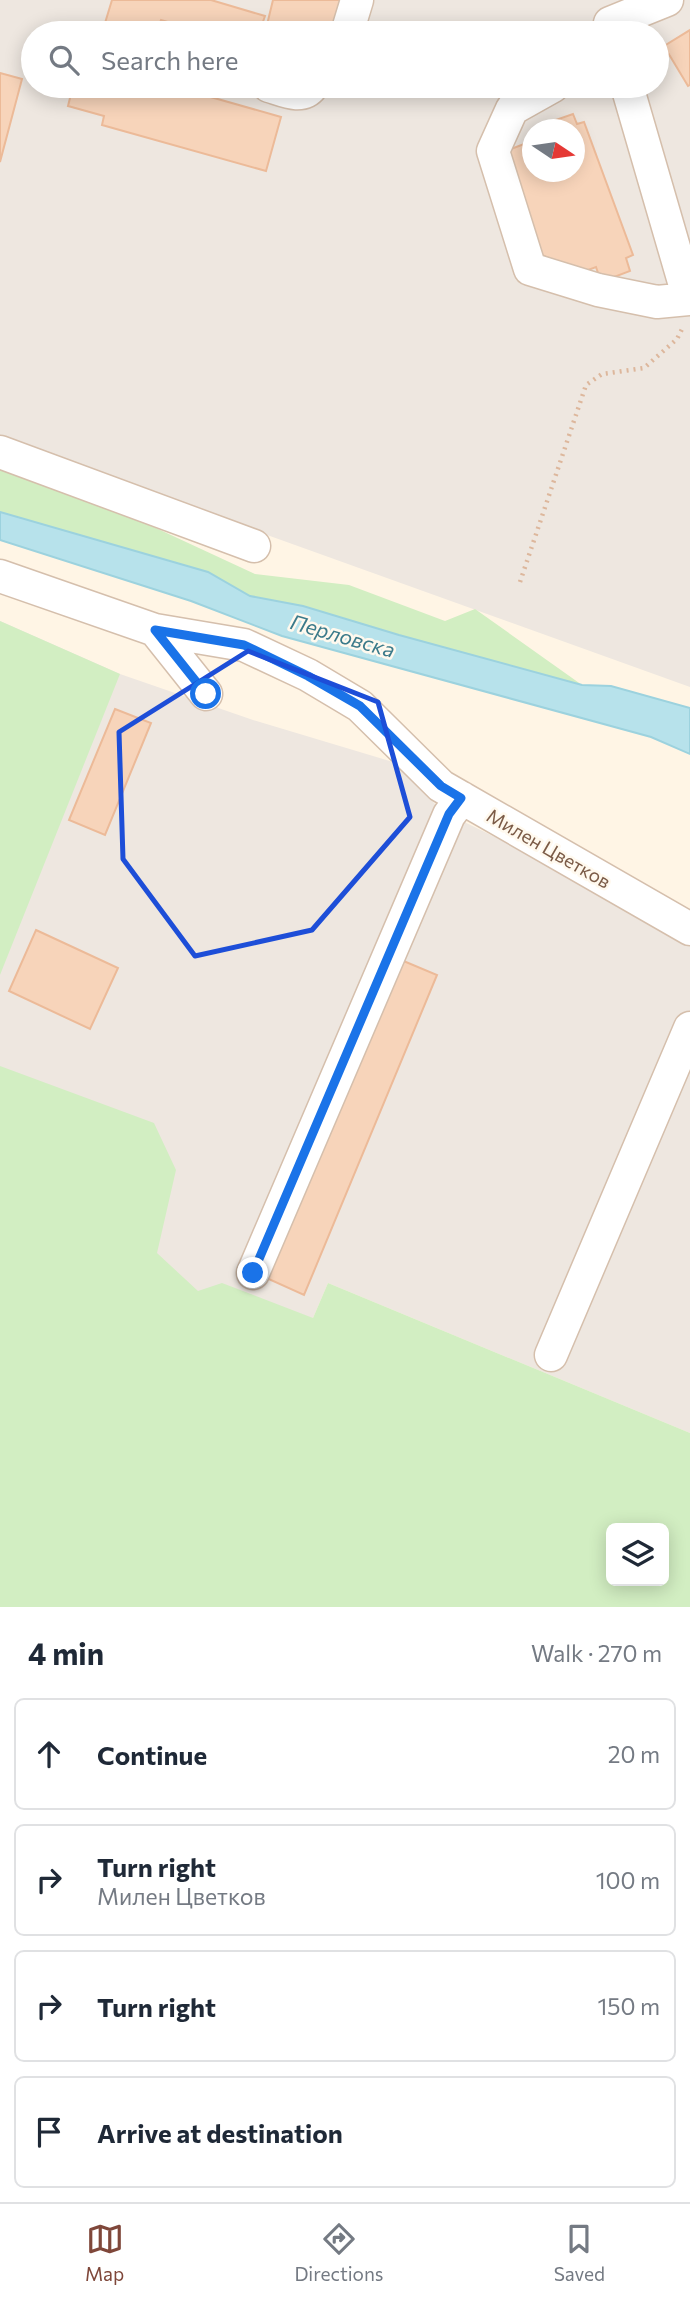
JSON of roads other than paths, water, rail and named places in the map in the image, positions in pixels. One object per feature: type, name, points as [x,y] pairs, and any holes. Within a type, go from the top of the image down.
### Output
[{"type":"street","points":[[351,21],[357,0]]},
{"type":"street","points":[[609,19],[667,0]]},
{"type":"street","points":[[531,98],[512,109],[493,151],[530,269],[598,290],[657,302],[689,299],[679,219],[632,98]]},
{"type":"street","points":[[0,452],[254,546]]},
{"type":"street","name":"Милен Цветков","points":[[0,576],[155,630],[244,645],[308,676],[360,706],[441,786],[690,929]]},
{"type":"street","points":[[155,630],[206,694]]},
{"type":"street","points":[[253,1273],[449,814],[461,798]]},
{"type":"street","points":[[551,1355],[690,1028]]},
{"type":"water","name":"Перловска","points":[[0,512],[208,572],[250,596],[303,606],[582,685],[611,686],[690,708],[690,754],[651,737],[282,636],[191,601],[0,540]]}]
